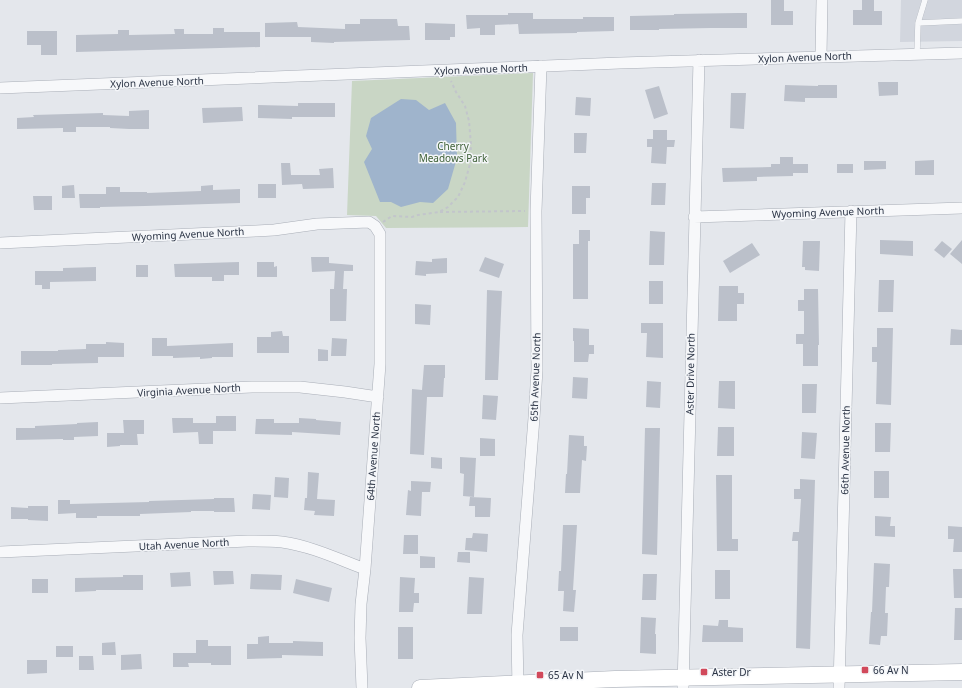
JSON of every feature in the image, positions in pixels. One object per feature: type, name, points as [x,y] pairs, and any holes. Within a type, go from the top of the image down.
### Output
[{"type":"street","points":[[821,56],[822,0]]},
{"type":"street","name":"Xylon Avenue North","points":[[0,88],[698,60],[962,53]]},
{"type":"street","name":"Aster Drive North","points":[[683,683],[698,60]]},
{"type":"street","name":"65th Avenue North","points":[[518,686],[516,635],[534,418],[536,370],[536,211],[541,66]]},
{"type":"street","name":"Wyoming Avenue North","points":[[694,216],[962,208]]},
{"type":"street","name":"66th Avenue North","points":[[839,681],[851,211]]},
{"type":"street","name":"Wyoming Avenue North","points":[[0,243],[274,230],[317,224],[369,222],[375,226]]},
{"type":"street","name":"64th Avenue North","points":[[362,688],[360,638],[361,604],[380,364],[380,234],[375,226]]},
{"type":"street","name":"Virginia Avenue North","points":[[0,398],[252,387],[300,387],[378,397]]},
{"type":"street","name":"Utah Avenue North","points":[[0,552],[266,541],[283,542],[317,551],[365,568]]},
{"type":"street","points":[[420,688],[518,686],[615,679],[683,683],[839,681],[962,672]]},
{"type":"lane","points":[[917,54],[918,23],[925,0]]},
{"type":"lane","points":[[918,23],[962,21]]},
{"type":"path","points":[[439,212],[448,207],[458,197],[465,182],[470,164],[471,145],[469,121],[465,106],[456,92],[447,70]]},
{"type":"path","points":[[375,226],[392,216],[412,217],[439,212],[536,211]]},
{"type":"shaded area","points":[[901,0],[962,0],[962,41],[900,42]]},
{"type":"green space","name":"Cherry Meadows Park","points":[[533,73],[528,227],[386,228],[376,216],[347,215],[352,81]]},
{"type":"water","points":[[401,99],[416,100],[429,110],[445,103],[456,123],[457,158],[448,189],[433,203],[420,202],[401,207],[391,202],[380,202],[364,162],[372,149],[366,136],[371,118]]},
{"type":"building","points":[[771,0],[784,0],[784,11],[793,11],[793,25],[771,25]]},
{"type":"building","points":[[862,0],[874,0],[874,11],[882,11],[882,25],[853,25],[853,10],[862,10]]},
{"type":"building","points":[[508,13],[533,13],[533,19],[583,19],[583,17],[614,17],[614,31],[519,34],[518,24],[495,25],[495,35],[480,35],[480,28],[467,29],[466,15],[508,15]]},
{"type":"building","points":[[747,13],[747,28],[630,30],[630,16]]},
{"type":"building","points":[[360,19],[397,19],[398,26],[409,26],[410,40],[334,43],[311,42],[311,37],[265,37],[265,23],[297,22],[298,27],[345,29],[345,24],[360,24]]},
{"type":"building","points":[[425,23],[455,24],[455,37],[450,37],[450,40],[425,40]]},
{"type":"building","points":[[213,28],[224,28],[224,32],[260,32],[260,47],[76,52],[76,35],[118,34],[118,30],[129,30],[129,35],[175,34],[174,29],[184,29],[184,34],[213,34]]},
{"type":"building","points":[[27,31],[57,31],[57,55],[41,55],[41,45],[27,45]]},
{"type":"building","points":[[878,82],[898,82],[898,95],[879,96]]},
{"type":"building","points":[[785,85],[837,85],[837,98],[805,98],[805,102],[784,101]]},
{"type":"building","points":[[659,86],[668,114],[654,119],[645,90]]},
{"type":"building","points":[[731,93],[746,93],[744,129],[730,128]]},
{"type":"building","points":[[576,97],[591,98],[590,116],[575,115]]},
{"type":"building","points":[[298,103],[335,103],[335,117],[292,117],[292,119],[258,118],[258,105],[298,106]]},
{"type":"building","points":[[242,107],[243,121],[203,123],[202,108]]},
{"type":"building","points":[[149,110],[149,129],[76,127],[76,132],[63,132],[63,128],[17,129],[17,118],[34,117],[33,115],[103,113],[103,115],[129,116],[129,111]]},
{"type":"building","points":[[653,130],[667,130],[667,140],[675,140],[674,147],[667,147],[666,164],[651,163],[652,147],[647,147],[647,139],[653,139]]},
{"type":"building","points":[[574,133],[587,133],[586,153],[574,153]]},
{"type":"building","points":[[780,157],[793,157],[793,164],[808,164],[808,173],[793,173],[793,176],[757,177],[757,181],[723,182],[722,168],[771,167],[771,164],[780,164]]},
{"type":"building","points":[[934,160],[934,175],[915,175],[915,161]]},
{"type":"building","points":[[864,161],[886,161],[886,169],[864,170]]},
{"type":"building","points":[[281,163],[290,163],[291,175],[320,175],[319,169],[333,168],[334,188],[303,189],[302,184],[282,185]]},
{"type":"building","points":[[837,164],[853,164],[853,173],[837,173]]},
{"type":"building","points":[[652,183],[666,183],[665,205],[651,205]]},
{"type":"building","points":[[258,184],[276,184],[276,198],[258,198]]},
{"type":"building","points":[[74,185],[75,198],[62,198],[62,186]]},
{"type":"building","points":[[213,185],[213,190],[240,189],[240,203],[80,208],[79,194],[106,194],[106,187],[120,187],[120,192],[147,193],[201,191],[201,186]]},
{"type":"building","points":[[572,186],[590,186],[590,198],[586,198],[586,214],[572,214]]},
{"type":"building","points":[[33,196],[52,196],[52,210],[34,210]]},
{"type":"building","points":[[579,230],[590,230],[590,241],[588,241],[588,299],[573,299],[573,244],[579,244]]},
{"type":"building","points":[[650,231],[665,232],[664,265],[649,265]]},
{"type":"building","points":[[880,240],[913,241],[913,256],[880,254]]},
{"type":"building","points":[[962,240],[962,264],[950,254]]},
{"type":"building","points":[[803,241],[820,241],[819,271],[805,270],[805,267],[802,267]]},
{"type":"building","points":[[942,241],[952,249],[944,258],[934,250]]},
{"type":"building","points":[[752,243],[760,255],[730,273],[723,261]]},
{"type":"building","points":[[311,257],[329,257],[329,263],[353,265],[353,271],[344,271],[343,289],[347,289],[346,321],[330,321],[330,289],[334,289],[335,271],[312,272]]},
{"type":"building","points":[[485,257],[504,264],[499,278],[479,271]]},
{"type":"building","points":[[447,258],[447,273],[426,274],[426,276],[415,275],[416,261],[432,262],[432,259]]},
{"type":"building","points":[[239,262],[239,275],[224,275],[224,281],[212,281],[212,277],[175,277],[174,264]]},
{"type":"building","points":[[257,262],[274,262],[274,267],[277,266],[277,277],[257,277]]},
{"type":"building","points":[[136,265],[148,265],[148,277],[136,277]]},
{"type":"building","points":[[96,267],[96,281],[50,282],[50,289],[42,289],[42,285],[35,285],[35,271],[63,271],[63,268]]},
{"type":"building","points":[[879,280],[894,280],[893,312],[878,312]]},
{"type":"building","points":[[649,281],[663,281],[663,304],[649,304]]},
{"type":"building","points":[[719,286],[738,286],[738,293],[744,293],[744,304],[737,304],[737,321],[718,321]]},
{"type":"building","points":[[804,289],[818,289],[818,366],[803,366],[803,344],[796,344],[796,334],[804,334],[804,311],[798,311],[798,300],[804,300]]},
{"type":"building","points":[[487,290],[502,291],[498,380],[485,380]]},
{"type":"building","points":[[415,304],[431,305],[430,325],[415,324]]},
{"type":"building","points":[[641,323],[663,323],[663,358],[646,357],[647,333],[641,333]]},
{"type":"building","points":[[573,328],[589,329],[589,345],[594,345],[594,354],[589,354],[588,362],[574,362]]},
{"type":"building","points":[[877,328],[893,328],[891,405],[876,404],[877,362],[872,362],[872,347],[877,347]]},
{"type":"building","points":[[951,329],[962,330],[962,345],[950,345]]},
{"type":"building","points":[[282,331],[283,336],[289,336],[289,353],[257,353],[257,337],[271,337],[271,332]]},
{"type":"building","points":[[152,338],[167,338],[167,346],[233,343],[233,357],[212,357],[200,359],[200,357],[173,358],[173,356],[152,356]]},
{"type":"building","points":[[332,338],[347,339],[346,356],[331,356]]},
{"type":"building","points":[[106,342],[124,343],[124,357],[98,357],[98,363],[21,365],[21,351],[86,349],[86,344],[106,344]]},
{"type":"building","points":[[318,349],[328,350],[328,361],[318,361]]},
{"type":"building","points":[[424,365],[445,365],[443,397],[427,397],[424,455],[410,454],[412,389],[422,390]]},
{"type":"building","points":[[573,377],[588,378],[587,399],[572,398]]},
{"type":"building","points":[[647,381],[661,382],[660,408],[646,407]]},
{"type":"building","points":[[719,381],[735,381],[735,409],[718,408]]},
{"type":"building","points":[[802,384],[817,384],[816,413],[802,413]]},
{"type":"building","points":[[483,395],[498,396],[496,420],[482,419]]},
{"type":"building","points":[[216,416],[236,416],[236,431],[213,431],[213,444],[199,444],[198,432],[173,433],[172,418],[193,418],[193,423],[216,423]]},
{"type":"building","points":[[299,418],[341,422],[340,435],[292,432],[292,435],[255,434],[256,419],[274,419],[274,423],[299,423]]},
{"type":"building","points":[[123,420],[144,420],[144,434],[137,434],[138,445],[107,447],[107,433],[124,433]]},
{"type":"building","points":[[98,422],[98,436],[74,437],[74,440],[16,440],[16,428],[35,428],[35,426]]},
{"type":"building","points":[[875,423],[891,423],[890,452],[875,452]]},
{"type":"building","points":[[718,427],[734,427],[734,456],[717,456]]},
{"type":"building","points":[[645,428],[660,428],[657,555],[642,554]]},
{"type":"building","points":[[802,432],[817,433],[815,459],[801,458]]},
{"type":"building","points":[[569,435],[584,436],[584,446],[587,446],[586,461],[582,460],[580,493],[565,493]]},
{"type":"building","points":[[480,438],[495,439],[495,456],[480,456]]},
{"type":"building","points":[[431,457],[442,458],[442,469],[431,468]]},
{"type":"building","points":[[460,457],[476,458],[474,497],[463,496],[464,474],[460,473]]},
{"type":"building","points":[[874,471],[889,471],[889,498],[874,498]]},
{"type":"building","points":[[308,472],[319,473],[317,499],[335,500],[334,516],[314,515],[315,511],[304,510],[305,498],[307,498]]},
{"type":"building","points":[[716,475],[732,475],[732,539],[738,539],[738,551],[717,551]]},
{"type":"building","points":[[275,477],[289,478],[288,498],[274,497]]},
{"type":"building","points":[[800,479],[815,480],[810,649],[796,648],[798,541],[792,541],[793,532],[799,532],[801,499],[794,499],[794,489],[800,489]]},
{"type":"building","points":[[411,481],[431,482],[430,492],[422,492],[421,516],[406,515],[408,490],[411,491]]},
{"type":"building","points":[[253,494],[271,495],[270,510],[252,509]]},
{"type":"building","points":[[470,497],[491,498],[490,517],[475,517],[475,506],[469,506]]},
{"type":"building","points":[[234,498],[235,512],[191,511],[140,514],[140,516],[97,516],[97,518],[76,518],[76,513],[58,514],[58,500],[70,500],[70,504],[149,502]]},
{"type":"building","points":[[28,506],[48,506],[48,521],[11,519],[11,507],[28,508]]},
{"type":"building","points":[[875,516],[891,517],[890,526],[895,526],[895,537],[875,536]]},
{"type":"building","points":[[563,525],[577,525],[573,590],[576,590],[574,612],[563,611],[564,591],[558,591],[559,571],[561,571]]},
{"type":"building","points":[[948,526],[962,527],[962,552],[953,552],[954,539],[948,539]]},
{"type":"building","points":[[473,533],[488,534],[487,552],[465,550],[466,538],[472,538]]},
{"type":"building","points":[[404,535],[418,535],[418,554],[403,554]]},
{"type":"building","points":[[458,552],[470,552],[470,563],[457,562]]},
{"type":"building","points":[[420,556],[435,557],[435,568],[420,568]]},
{"type":"building","points":[[874,563],[890,564],[889,587],[886,587],[885,613],[888,613],[887,636],[881,636],[880,645],[869,644]]},
{"type":"building","points":[[953,569],[962,569],[962,598],[954,598]]},
{"type":"building","points":[[715,570],[730,570],[730,599],[715,599]]},
{"type":"building","points":[[213,571],[233,571],[234,584],[214,585]]},
{"type":"building","points":[[190,572],[191,586],[171,587],[170,573]]},
{"type":"building","points":[[251,574],[282,575],[281,590],[250,589]]},
{"type":"building","points":[[643,574],[657,574],[656,600],[642,600]]},
{"type":"building","points":[[123,575],[143,575],[143,590],[96,590],[75,592],[75,578],[123,577]]},
{"type":"building","points":[[400,577],[415,578],[414,593],[419,593],[419,603],[414,603],[413,612],[399,612]]},
{"type":"building","points":[[469,577],[484,578],[482,614],[467,614]]},
{"type":"building","points":[[32,579],[48,579],[48,593],[32,593]]},
{"type":"building","points":[[296,579],[332,588],[329,602],[293,593]]},
{"type":"building","points":[[955,608],[962,608],[962,640],[954,640]]},
{"type":"building","points":[[641,617],[656,618],[656,654],[640,653]]},
{"type":"building","points":[[719,620],[728,620],[728,627],[743,628],[743,642],[702,642],[703,625],[718,626]]},
{"type":"building","points":[[398,627],[413,627],[413,659],[398,659]]},
{"type":"building","points":[[560,627],[578,627],[578,641],[560,641]]},
{"type":"building","points":[[269,636],[269,643],[293,643],[293,641],[323,642],[323,656],[282,655],[282,658],[247,659],[247,644],[258,644],[258,637]]},
{"type":"building","points":[[196,640],[208,640],[208,646],[231,646],[231,665],[188,663],[189,667],[173,667],[173,653],[196,653]]},
{"type":"building","points":[[115,642],[116,655],[102,655],[102,643]]},
{"type":"building","points":[[56,646],[73,646],[73,657],[56,657]]},
{"type":"building","points":[[141,654],[142,669],[121,670],[121,655]]},
{"type":"building","points":[[79,656],[93,656],[94,670],[79,670]]},
{"type":"building","points":[[27,660],[47,660],[47,673],[27,674]]},
{"type":"place","name":"66 Av N","points":[[865,670]]},
{"type":"place","name":"Aster Dr","points":[[704,672]]},
{"type":"place","name":"65 Av N","points":[[540,675]]}]
